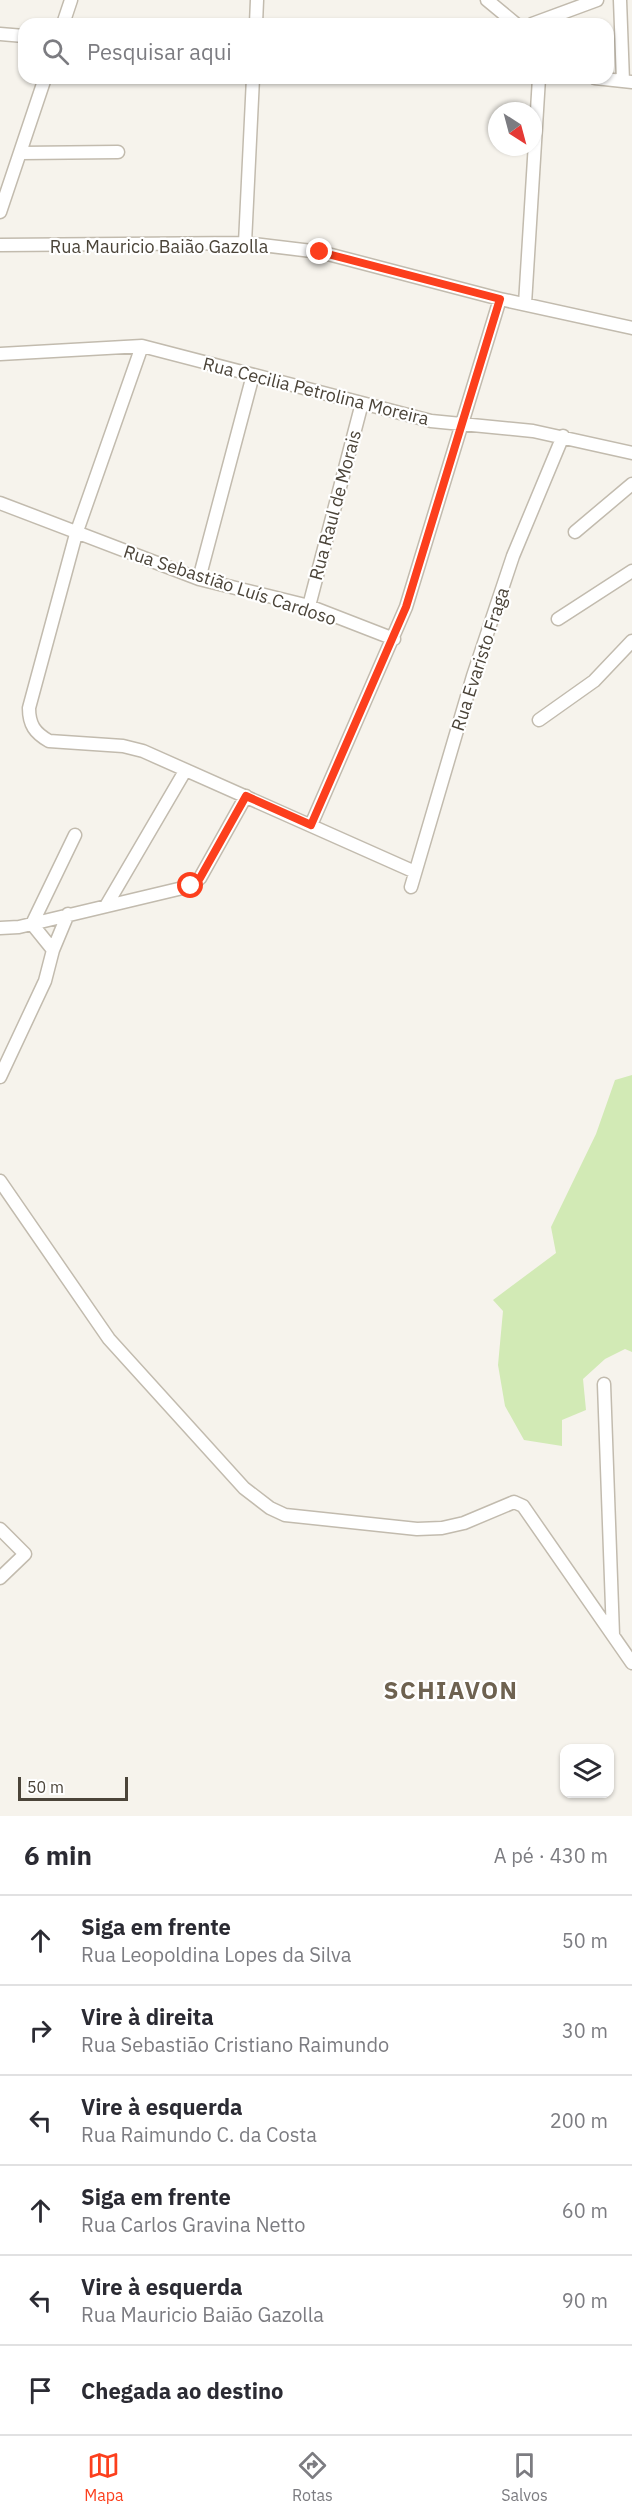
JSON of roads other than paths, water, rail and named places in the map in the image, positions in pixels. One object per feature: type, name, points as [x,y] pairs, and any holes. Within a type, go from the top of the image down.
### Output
[{"type":"street","points":[[65,18],[71,0]]},
{"type":"street","points":[[256,18],[257,0]]},
{"type":"street","points":[[487,0],[509,18]]},
{"type":"street","points":[[548,18],[597,0]]},
{"type":"street","points":[[620,0],[628,81]]},
{"type":"street","points":[[0,34],[18,36]]},
{"type":"street","points":[[0,212],[4,192],[21,153],[43,84]]},
{"type":"street","points":[[245,243],[253,84]]},
{"type":"street","points":[[525,304],[539,84]]},
{"type":"street","points":[[21,153],[118,152]]},
{"type":"street","name":"Rua Mauricio Baião Gazolla","points":[[0,245],[245,243],[320,252],[500,299],[632,328]]},
{"type":"street","points":[[311,825],[394,639],[464,426],[500,299]]},
{"type":"street","points":[[142,346],[76,534],[29,708],[31,726],[49,741],[123,746],[143,751],[415,872]]},
{"type":"street","name":"Rua Cecilia Petrolina Moreira","points":[[0,354],[142,346],[432,421],[464,426],[494,426],[563,436],[632,453]]},
{"type":"street","points":[[199,579],[253,375]]},
{"type":"street","name":"Rua Raul de Morais","points":[[309,606],[362,403]]},
{"type":"street","name":"Rua Evaristo Fraga","points":[[411,887],[473,676],[509,567],[563,436]]},
{"type":"street","points":[[575,532],[632,484]]},
{"type":"street","name":"Rua Sebastião Luís Cardoso","points":[[0,503],[76,534],[199,579],[309,606],[394,639]]},
{"type":"street","points":[[558,619],[632,571]]},
{"type":"street","points":[[539,720],[594,681],[632,640]]},
{"type":"street","points":[[106,906],[185,771]]},
{"type":"street","points":[[0,928],[32,924],[191,886],[200,878],[246,796]]},
{"type":"street","points":[[32,924],[75,836]]},
{"type":"street","points":[[0,1077],[45,981],[53,950],[68,914]]},
{"type":"street","points":[[32,924],[53,950]]},
{"type":"street","points":[[0,1181],[109,1339],[244,1488],[270,1508],[285,1515],[417,1529],[442,1528],[464,1523],[514,1502],[523,1506],[632,1663]]},
{"type":"street","points":[[603,1384],[613,1635]]},
{"type":"street","points":[[0,1529],[25,1554],[0,1578]]},
{"type":"district","name":"SCHIAVON","points":[[451,1690]]}]
